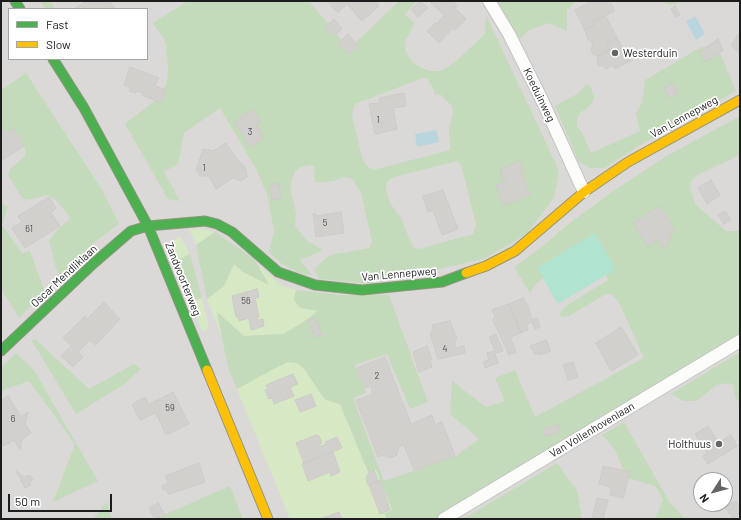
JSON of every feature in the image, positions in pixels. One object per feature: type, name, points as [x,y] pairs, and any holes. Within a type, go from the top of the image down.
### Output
[{"type":"street","name":"Koeduinweg","points":[[489,1],[509,34],[542,100],[584,192]]},
{"type":"street","name":"Zandvoorterweg","points":[[54,60],[84,108],[148,226],[268,519]]},
{"type":"street","name":"Van Lennepweg","points":[[148,226],[178,222],[205,221],[217,224],[232,232],[278,272],[316,285],[362,290],[442,282],[486,266],[515,251],[584,192],[628,162],[740,100]]},
{"type":"street","name":"Oscar Mendliklaan","points":[[3,344],[126,235],[131,231],[148,226]]},
{"type":"street","name":"Van Vollenhovenlaan","points":[[444,519],[740,341]]},
{"type":"shaded area","points":[[1,1],[740,1],[740,519],[1,519]]},
{"type":"green space","points":[[40,1],[50,1],[54,8],[44,8]]},
{"type":"green space","points":[[188,1],[309,1],[349,49],[399,1],[416,1],[405,15],[415,23],[406,40],[405,50],[414,64],[429,71],[441,71],[456,61],[485,34],[486,15],[559,172],[554,198],[528,232],[483,259],[431,271],[372,277],[373,284],[319,279],[314,269],[330,255],[369,248],[372,242],[361,192],[351,178],[343,177],[334,181],[316,183],[314,178],[315,167],[311,165],[301,167],[295,171],[290,186],[296,213],[295,226],[307,241],[323,250],[300,260],[312,275],[301,274],[282,264],[269,252],[274,231],[267,194],[256,169],[220,108],[184,133],[179,160],[176,165],[164,172],[180,201],[168,199],[125,124],[157,99],[167,84],[168,67],[166,46],[164,39],[153,23]],"holes":[[[423,78],[427,78],[435,95],[440,94],[451,105],[453,112],[449,129],[450,150],[373,170],[366,165],[362,158],[352,115],[355,104]],[[458,161],[462,168],[476,225],[473,234],[419,249],[414,248],[401,218],[390,203],[386,183],[394,177]]]},
{"type":"green space","points":[[498,1],[575,2],[567,10],[567,31],[549,23],[529,30],[519,39]]},
{"type":"green space","points":[[661,1],[689,1],[670,5]]},
{"type":"green space","points":[[701,47],[715,50],[721,55],[736,91],[647,141],[604,168],[590,168],[579,162],[555,106],[577,94],[587,84],[591,88],[594,97],[592,104],[580,113],[577,119],[577,126],[582,133],[591,153],[640,131],[636,113],[642,103],[645,80]]},
{"type":"green space","points":[[26,73],[102,190],[119,224],[97,240],[62,275],[58,273],[55,265],[49,240],[57,230],[69,220],[69,216],[56,200],[48,195],[28,200],[22,198],[8,175],[10,169],[25,156],[25,149],[19,137],[7,131],[1,131],[1,90]]},
{"type":"green space","points":[[740,116],[740,153],[734,158],[697,175],[691,181],[690,189],[696,205],[726,231],[740,231],[740,336],[437,519],[387,519],[384,514],[392,510],[376,469],[368,472],[340,404],[326,400],[305,370],[297,363],[287,362],[237,389],[228,368],[217,312],[244,336],[283,334],[302,323],[318,311],[300,308],[294,300],[296,290],[340,295],[389,295],[428,402],[410,409],[387,354],[355,365],[366,393],[353,398],[384,481],[456,456],[479,439],[450,414],[452,381],[486,407],[505,401],[495,378],[515,370],[535,417],[644,358],[621,307],[611,294],[606,294],[569,316],[561,317],[560,313],[566,306],[608,280],[592,245],[546,275],[535,285],[530,293],[514,267],[609,194],[665,157]]},
{"type":"green space","points":[[1,203],[8,207],[2,225],[22,253],[30,251],[45,292],[19,318],[1,289]]},
{"type":"green space","points":[[189,229],[201,229],[215,232],[196,245]]},
{"type":"green space","points":[[215,232],[254,259],[269,285],[243,272],[234,264],[224,286],[207,299],[196,245]]},
{"type":"green space","points":[[595,233],[616,269],[558,304],[537,268]]},
{"type":"green space","points":[[180,236],[190,254],[174,262],[169,246]]},
{"type":"green space","points":[[190,254],[202,298],[191,301],[174,262]]},
{"type":"green space","points":[[234,264],[243,272],[268,284],[258,264],[280,285],[296,290],[294,300],[318,311],[284,334],[244,336],[217,313],[222,337],[207,299],[224,286]]},
{"type":"green space","points":[[202,298],[209,328],[202,332],[191,301]]},
{"type":"green space","points":[[35,339],[89,389],[134,364],[141,369],[123,385],[76,414],[32,341]]},
{"type":"green space","points":[[740,352],[740,404],[735,396],[733,385],[729,383],[716,385],[697,401],[684,401],[671,394]]},
{"type":"green space","points":[[16,353],[34,370],[98,481],[53,502],[75,444],[29,381],[1,391],[1,367]]},
{"type":"green space","points":[[292,361],[297,363],[305,370],[323,397],[340,404],[368,471],[376,469],[392,510],[385,514],[387,519],[290,519],[237,389],[277,366]]},
{"type":"green space","points":[[624,422],[670,503],[683,517],[695,519],[655,519],[663,499],[655,486],[625,477],[615,450],[602,435]]},
{"type":"green space","points":[[557,463],[577,490],[582,519],[463,519]]},
{"type":"green space","points":[[230,486],[243,519],[154,519]]},
{"type":"green space","points":[[107,502],[112,519],[93,519]]},
{"type":"water","points":[[695,16],[705,34],[696,40],[686,21]]},
{"type":"water","points":[[437,130],[439,142],[417,147],[415,134]]},
{"type":"building","points":[[86,1],[109,1],[114,8],[76,8]]},
{"type":"building","points":[[327,1],[375,1],[379,6],[362,21],[347,4],[338,13]]},
{"type":"building","points":[[420,1],[428,8],[418,17],[411,9]]},
{"type":"building","points":[[433,1],[452,1],[457,6],[455,8],[466,19],[455,30],[453,28],[439,43],[427,31],[435,23],[437,24],[444,15],[431,3]]},
{"type":"building","points":[[592,1],[610,1],[615,11],[593,22],[594,25],[585,30],[575,10]]},
{"type":"building","points":[[675,6],[680,15],[676,17],[671,9]]},
{"type":"building","points":[[605,15],[617,38],[606,44],[609,50],[598,56],[593,54],[591,49],[593,45],[591,40],[588,40],[585,30],[594,25],[593,22]]},
{"type":"building","points":[[334,19],[342,29],[334,36],[325,27]]},
{"type":"building","points":[[740,32],[740,52],[731,46]]},
{"type":"building","points":[[348,34],[358,46],[349,54],[338,43]]},
{"type":"building","name":"Westerduin","points":[[617,38],[630,61],[615,69],[613,65],[606,69],[604,66],[599,66],[597,61],[598,56],[609,50],[606,44]]},
{"type":"building","points":[[718,39],[723,51],[705,62],[699,52]]},
{"type":"building","points":[[130,67],[159,78],[155,86],[166,90],[161,103],[142,95],[143,93],[129,91],[130,88],[124,85]]},
{"type":"building","points":[[672,83],[678,94],[669,98],[664,87]]},
{"type":"building","points":[[404,93],[406,106],[393,108],[397,129],[375,134],[369,104],[379,103],[379,98]]},
{"type":"building","points":[[253,110],[261,122],[256,125],[264,138],[250,147],[235,123],[241,119],[239,117]]},
{"type":"building","points":[[2,127],[6,133],[13,129],[24,146],[1,161],[1,128]]},
{"type":"building","points":[[226,143],[236,158],[246,169],[247,177],[240,181],[233,178],[216,189],[209,176],[200,176],[196,170],[203,149],[213,151]]},
{"type":"building","points":[[520,161],[524,170],[521,171],[530,195],[503,205],[496,185],[505,182],[500,169]]},
{"type":"building","points":[[711,180],[720,195],[707,204],[698,188]]},
{"type":"building","points":[[279,183],[281,198],[272,200],[270,185]]},
{"type":"building","points":[[443,190],[458,229],[442,235],[433,210],[428,212],[423,196]]},
{"type":"building","points":[[49,197],[56,208],[51,213],[60,226],[25,248],[12,228],[22,222],[18,216]]},
{"type":"building","points":[[660,206],[675,230],[669,234],[671,238],[664,250],[658,240],[647,247],[633,223]]},
{"type":"building","points":[[725,211],[731,220],[724,224],[718,215]]},
{"type":"building","points":[[341,212],[344,233],[316,237],[313,214],[316,214],[317,216]]},
{"type":"building","points":[[257,289],[259,297],[255,298],[259,317],[257,317],[257,320],[263,319],[264,326],[251,330],[249,318],[239,321],[238,317],[236,317],[232,296]]},
{"type":"building","points":[[523,298],[528,306],[532,320],[537,318],[540,327],[535,329],[532,322],[526,324],[528,330],[521,333],[509,304]]},
{"type":"building","points":[[104,302],[120,319],[96,345],[90,340],[78,352],[83,357],[73,367],[61,356],[71,346],[63,338],[85,316],[87,319]]},
{"type":"building","points":[[509,304],[521,333],[510,337],[516,352],[509,355],[493,320],[495,317],[492,310]]},
{"type":"building","points":[[315,318],[322,335],[315,337],[308,320]]},
{"type":"building","points":[[450,321],[457,339],[454,340],[456,348],[464,346],[465,353],[438,359],[430,333],[433,330],[432,325]]},
{"type":"building","points":[[621,327],[638,355],[611,371],[596,343]]},
{"type":"building","points":[[496,334],[503,351],[496,353],[489,337]]},
{"type":"building","points":[[546,340],[551,351],[540,355],[539,353],[535,354],[530,346]]},
{"type":"building","points":[[427,346],[432,359],[430,360],[432,367],[419,372],[413,352]]},
{"type":"building","points":[[494,351],[498,363],[485,368],[483,362],[489,360],[487,353]]},
{"type":"building","points":[[385,357],[411,424],[432,415],[435,425],[442,422],[455,456],[414,470],[404,445],[399,447],[397,455],[390,458],[384,455],[378,457],[356,400],[373,394],[371,386],[365,388],[357,368]]},
{"type":"building","points":[[573,362],[578,377],[568,380],[563,365]]},
{"type":"building","points":[[293,374],[298,384],[290,387],[294,396],[274,404],[272,398],[269,399],[265,390],[268,389],[266,385]]},
{"type":"building","points":[[173,392],[189,424],[166,435],[156,413],[140,420],[132,404],[145,397],[149,404]]},
{"type":"building","points":[[311,394],[316,406],[300,412],[295,400]]},
{"type":"building","points":[[8,396],[21,417],[28,412],[25,424],[31,433],[22,439],[20,450],[14,440],[4,446],[1,442],[1,400]]},
{"type":"building","points":[[558,424],[561,431],[550,436],[545,436],[542,430]]},
{"type":"building","name":"Holthuus","points":[[708,426],[719,443],[731,435],[737,446],[708,464],[703,456],[707,453],[695,434]]},
{"type":"building","points":[[316,435],[319,436],[322,443],[319,444],[321,446],[326,444],[325,442],[337,437],[342,448],[302,464],[304,463],[296,443]]},
{"type":"building","points":[[333,452],[340,472],[331,476],[330,472],[308,481],[302,464]]},
{"type":"building","points":[[199,463],[205,482],[169,494],[165,489],[163,490],[162,486],[168,483],[165,476]]},
{"type":"building","points":[[603,466],[630,472],[623,498],[610,495],[611,487],[599,484]]},
{"type":"building","points":[[374,470],[378,481],[368,485],[366,478],[369,472]]},
{"type":"building","points":[[16,471],[25,477],[30,475],[33,480],[29,482],[31,485],[25,488]]},
{"type":"building","points":[[380,480],[390,510],[380,514],[369,485]]},
{"type":"building","points":[[597,498],[608,500],[603,519],[592,518]]},
{"type":"building","points":[[736,501],[740,508],[740,515],[733,519],[728,512],[733,512],[733,503]]},
{"type":"building","points":[[158,503],[165,515],[155,519],[149,508]]},
{"type":"building","points":[[339,512],[342,519],[320,519]]},
{"type":"traffic: fast","points":[[15,1],[19,8]]},
{"type":"traffic: fast","points":[[54,60],[84,108],[148,226],[207,370]]},
{"type":"traffic: fast","points":[[1,351],[94,263],[131,231],[148,226],[205,221],[217,224],[232,232],[278,272],[315,285],[362,290],[442,282],[466,273]]},
{"type":"traffic: slow","points":[[466,273],[486,266],[515,251],[584,192],[628,162],[740,100]]},
{"type":"traffic: slow","points":[[207,370],[268,519]]},
{"type":"place","name":"Westerduin","points":[[615,53]]},
{"type":"place","name":"Holthuus","points":[[719,444]]}]
